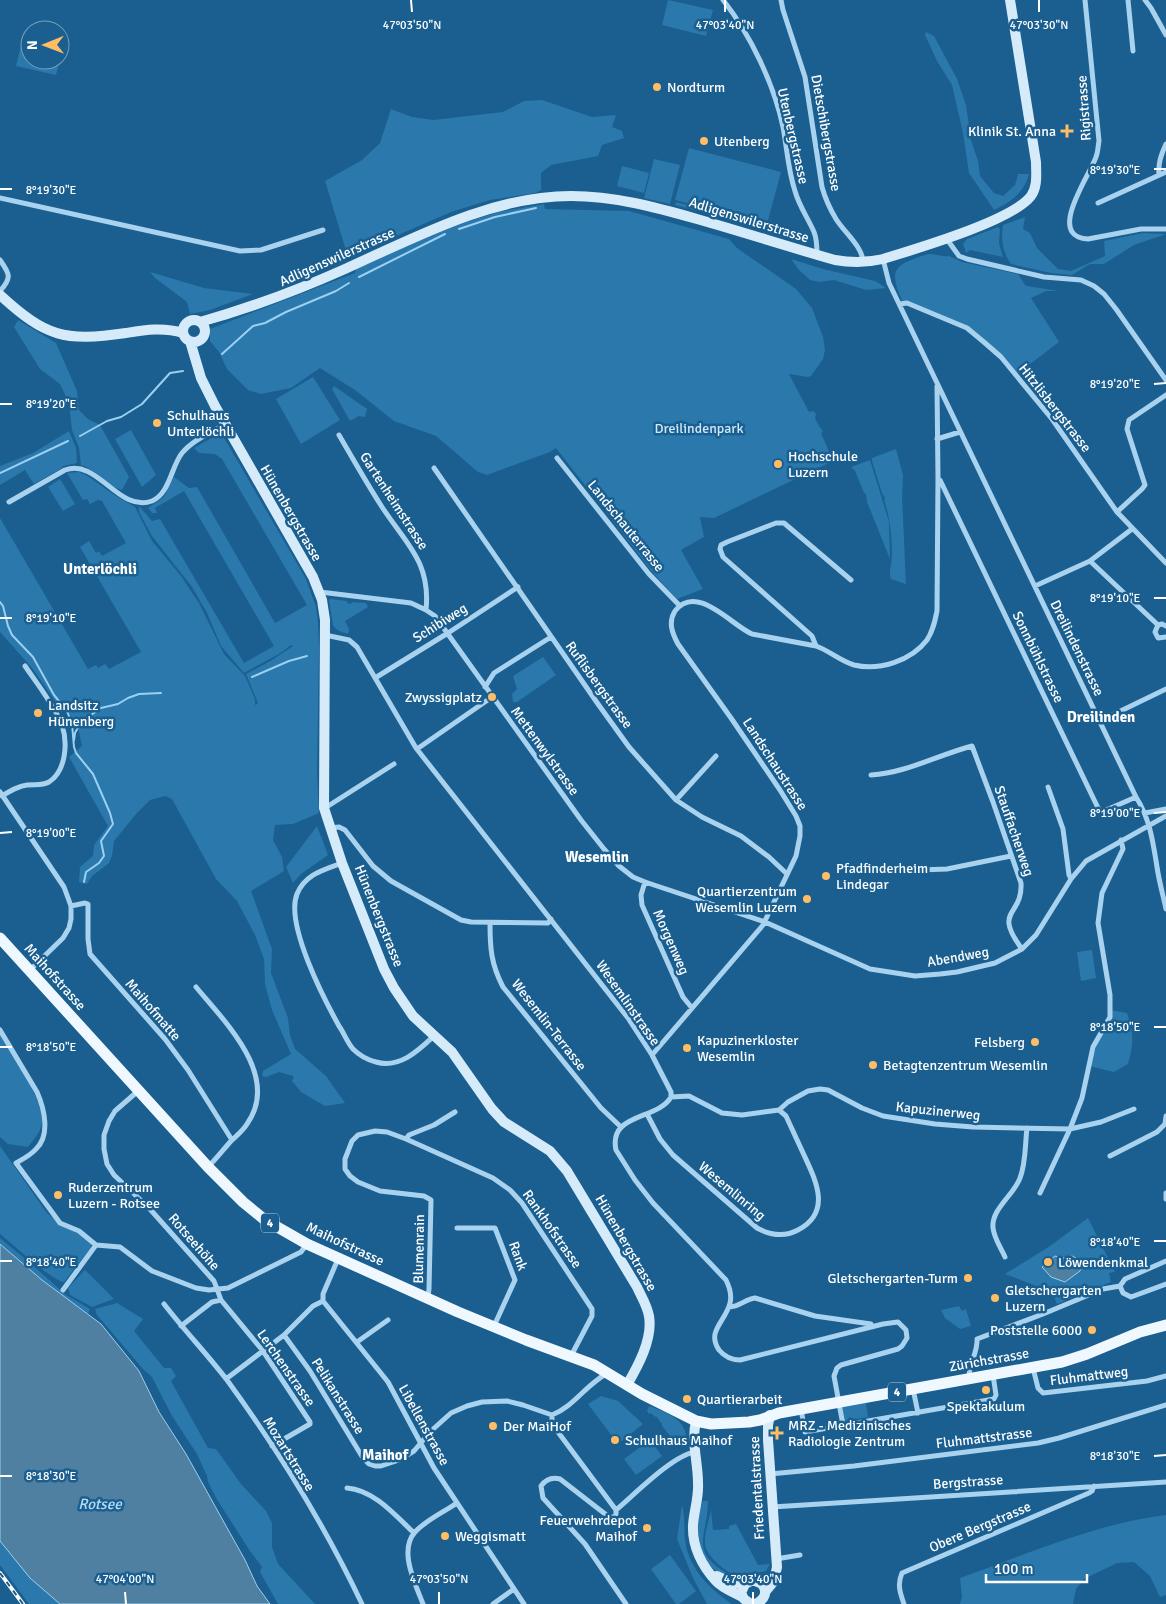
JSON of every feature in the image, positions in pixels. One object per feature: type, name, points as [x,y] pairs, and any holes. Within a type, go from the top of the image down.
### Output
[{"type":"main road","name":"Adligenswilerstrasse","points":[[189,334],[192,320],[202,325],[264,307],[278,298],[464,217],[544,198],[571,196],[616,199],[663,209],[834,260],[863,263],[883,259],[946,238],[1010,212],[1023,204],[1031,195],[1034,188],[1036,162],[1010,0]]},
{"type":"main road","points":[[0,296],[26,318],[43,328],[64,336],[89,338],[155,329],[166,324],[189,334],[203,336],[202,325]]},
{"type":"main road","name":"Hünenbergstrasse","points":[[189,334],[200,357],[208,389],[224,425],[313,578],[319,592],[324,611],[325,635],[324,808],[342,863],[375,947],[394,988],[413,1016],[435,1035],[458,1060],[492,1109],[504,1122],[558,1158],[637,1287],[646,1307],[650,1324],[645,1346],[634,1374],[627,1385]]},
{"type":"main road","name":"Maihofstrasse","points":[[0,939],[208,1167],[260,1216],[280,1230],[428,1298],[594,1365],[627,1385],[696,1421],[713,1424],[749,1422],[760,1420],[770,1415]]},
{"type":"main road","name":"Zürichstrasse","points":[[1140,1332],[1166,1318]]},
{"type":"main road","name":"Zürichstrasse","points":[[770,1415],[1033,1368],[1072,1359],[1140,1332],[1166,1325]]},
{"type":"main road","name":"Friedentalstrasse","points":[[766,1597],[777,1568],[768,1429],[770,1415]]},
{"type":"main road","points":[[696,1421],[694,1432],[698,1488],[693,1534],[699,1557],[716,1581],[751,1604]]},
{"type":"main road","points":[[742,1597],[741,1590],[745,1584],[750,1581],[763,1580],[768,1576],[775,1559]]},
{"type":"main road","points":[[711,1574],[732,1583],[745,1584]]},
{"type":"main road","points":[[755,1604],[766,1597],[764,1586],[758,1581]]},
{"type":"street","name":"Utenbergstrasse","points":[[723,0],[733,12],[772,90],[782,126],[793,184],[801,210],[814,233],[817,255]]},
{"type":"street","name":"Dietschibergstrasse","points":[[781,0],[805,77],[822,186],[827,202],[837,220],[863,255],[863,263]]},
{"type":"street","name":"Rigistrasse","points":[[1085,0],[1099,141],[1096,157],[1070,212],[1070,227],[1074,234],[1082,238],[1141,229],[1166,230]]},
{"type":"street","points":[[1128,0],[1133,51]]},
{"type":"street","points":[[1145,0],[1166,35]]},
{"type":"street","points":[[1159,175],[1158,164],[1166,144]]},
{"type":"street","points":[[1098,203],[1166,172]]},
{"type":"street","points":[[0,198],[240,251],[261,250],[323,230]]},
{"type":"street","points":[[946,238],[959,256],[967,259],[1044,277],[1081,280],[1094,286],[1104,294],[1116,309],[1166,380]]},
{"type":"street","name":"Dreilindenstrasse","points":[[883,259],[889,283],[1145,813],[1150,826],[1166,909]]},
{"type":"street","points":[[0,260],[8,272],[9,278],[7,284],[0,291]]},
{"type":"street","name":"Hitzlisbergstrasse","points":[[900,304],[907,302],[967,328],[990,348],[1024,383],[1052,419],[1116,512],[1166,563]]},
{"type":"street","points":[[680,606],[691,602],[700,602],[714,609],[744,631],[816,646],[842,661],[854,665],[882,666],[900,660],[915,651],[927,640],[938,611],[937,383]]},
{"type":"street","points":[[1116,512],[1144,485],[1127,424],[1129,420],[1166,395]]},
{"type":"street","points":[[9,502],[65,470],[72,468],[90,472],[135,502],[152,500],[163,491],[184,451],[194,442],[224,425]]},
{"type":"street","points":[[937,439],[960,432]]},
{"type":"street","name":"Gartenheimstrasse","points":[[339,435],[383,509],[421,564],[425,579],[426,610]]},
{"type":"street","name":"Landschauterrasse","points":[[557,458],[649,574],[680,606]]},
{"type":"street","name":"Ruflisbergstrasse","points":[[434,468],[622,738],[676,800],[702,817],[746,840],[787,874]]},
{"type":"street","name":"Sonnbühlstrasse","points":[[938,478],[1099,810],[1104,811],[1136,797]]},
{"type":"street","points":[[816,646],[812,636],[723,557],[720,549],[721,545],[776,523],[784,523],[851,580]]},
{"type":"street","points":[[1035,586],[1090,561],[1132,529]]},
{"type":"street","points":[[1090,561],[1158,625],[1166,626]]},
{"type":"street","name":"Schibiweg","points":[[375,678],[518,587]]},
{"type":"street","name":"Mettenwylstrasse","points":[[319,592],[402,601],[418,605],[435,616],[492,697],[604,849],[619,866],[633,877],[645,882],[765,922]]},
{"type":"street","name":"Landschaustrasse","points":[[652,1055],[765,922],[796,856],[800,836],[800,826],[796,816],[780,790],[672,634],[672,617],[680,606]]},
{"type":"street","points":[[1158,625],[1155,629],[1156,636],[1161,639],[1166,637]]},
{"type":"street","name":"Wesemlinstrasse","points":[[325,635],[342,638],[353,643],[417,749],[628,1017],[652,1055],[671,1092],[671,1097]]},
{"type":"street","points":[[485,687],[494,673],[551,637]]},
{"type":"street","points":[[26,666],[40,686],[62,725],[64,761],[55,778],[47,783],[19,787],[1,794],[64,888],[71,906],[72,916],[69,928],[62,939],[29,971]]},
{"type":"street","points":[[1100,721],[1166,689]]},
{"type":"street","points":[[417,749],[492,697]]},
{"type":"street","name":"Stauffacherweg","points":[[871,775],[888,774],[972,746],[1021,883],[1021,890],[1008,921],[1012,935],[1022,949]]},
{"type":"street","points":[[676,800],[716,756]]},
{"type":"street","points":[[324,808],[394,764]]},
{"type":"street","points":[[1048,788],[1063,829],[1071,880]]},
{"type":"street","points":[[1145,813],[1166,809]]},
{"type":"street","name":"Abendweg","points":[[765,922],[870,970],[915,976],[957,972],[996,963],[1022,949],[1036,935],[1080,867],[1091,857],[1166,816]]},
{"type":"street","points":[[330,828],[339,827],[345,830],[373,866],[391,881],[462,920],[490,923],[548,923],[552,919]]},
{"type":"street","points":[[1040,1193],[1070,1129],[1082,1098],[1093,1047],[1110,1017],[1110,995],[1098,923],[1102,893],[1123,849],[1121,840]]},
{"type":"street","points":[[870,866],[920,870],[947,869],[1011,856]]},
{"type":"street","points":[[342,863],[308,878],[301,886],[294,906],[295,916],[308,960],[324,1000],[354,1050],[377,1063],[390,1064],[402,1060],[416,1053],[435,1035]]},
{"type":"street","name":"Morgenweg","points":[[645,882],[641,895],[642,905],[683,997],[692,1008]]},
{"type":"street","name":"Maihofmatte","points":[[71,906],[88,904],[90,954],[165,1039],[188,1070],[232,1140]]},
{"type":"street","name":"Wesemlin-Terrasse","points":[[490,923],[492,959],[495,971],[503,986],[600,1107],[621,1127]]},
{"type":"street","points":[[196,987],[234,1032],[245,1049],[255,1077],[258,1102],[247,1125],[208,1167]]},
{"type":"street","points":[[0,1030],[37,1092],[42,1102],[45,1116],[44,1132],[36,1150],[16,1163],[60,1223],[79,1231],[96,1245],[120,1247],[142,1265],[166,1277],[196,1288],[209,1290],[228,1288],[302,1252],[307,1244]]},
{"type":"street","name":"Kapuzinerweg","points":[[671,1097],[689,1096],[722,1114],[754,1114],[779,1110],[788,1102],[808,1091],[820,1089],[833,1092],[871,1111],[899,1120],[973,1128],[1082,1128],[1134,1109]]},
{"type":"street","name":"Rotseehöhe","points":[[138,1090],[115,1111],[109,1121],[104,1135],[107,1164],[114,1175],[149,1208],[214,1281],[218,1290]]},
{"type":"street","points":[[671,1097],[664,1104],[621,1127],[616,1135],[616,1150],[634,1180],[653,1203],[726,1280],[731,1294],[729,1307],[717,1326],[715,1341],[722,1353],[734,1360],[747,1358],[898,1322],[906,1330],[905,1342],[898,1349],[841,1364],[837,1368],[834,1376],[844,1425]]},
{"type":"street","name":"Wesemlinring","points":[[647,1114],[660,1139],[673,1155],[757,1228],[766,1233],[788,1234],[797,1231],[813,1218],[818,1204],[819,1190],[786,1116],[779,1110]]},
{"type":"street","points":[[406,1139],[409,1135],[455,1112]]},
{"type":"street","points":[[1110,1156],[1157,1132],[1165,1124],[1166,1116]]},
{"type":"street","points":[[1005,1257],[994,1234],[994,1221],[996,1214],[1022,1175],[1027,1128]]},
{"type":"street","name":"Rankhofstrasse","points":[[349,1145],[358,1135],[375,1131],[387,1132],[493,1178],[510,1190],[532,1216],[592,1309],[592,1316],[570,1356]]},
{"type":"street","name":"Blumenrain","points":[[349,1145],[344,1159],[345,1169],[358,1182],[380,1192],[424,1196],[430,1200],[430,1289],[428,1298]]},
{"type":"street","points":[[1166,1194],[1166,1199]]},
{"type":"street","name":"Rank","points":[[458,1228],[495,1228],[515,1280],[494,1326]]},
{"type":"street","points":[[63,1290],[96,1245]]},
{"type":"street","points":[[226,1379],[284,1335],[302,1316],[323,1301],[323,1294],[339,1258]]},
{"type":"street","points":[[970,1379],[969,1372],[975,1355],[977,1339],[1103,1289],[1120,1286],[1125,1279],[1166,1261]]},
{"type":"street","points":[[1120,1286],[1123,1293],[1131,1297],[1166,1284]]},
{"type":"street","name":"Lerchenstrasse","points":[[218,1290],[221,1300],[263,1351],[310,1422],[310,1424],[272,1446]]},
{"type":"street","points":[[729,1307],[736,1307],[747,1299],[755,1298],[815,1316],[871,1324],[872,1327]]},
{"type":"street","points":[[181,1326],[212,1302],[221,1300]]},
{"type":"street","name":"Libellenstrasse","points":[[323,1301],[388,1382],[434,1468],[524,1604]]},
{"type":"street","name":"Mozartstrasse","points":[[164,1304],[226,1379],[272,1446],[331,1543],[362,1604]]},
{"type":"street","points":[[357,1342],[388,1320]]},
{"type":"street","name":"Pelikanstrasse","points":[[284,1335],[310,1371],[363,1458],[369,1464],[381,1466],[399,1460],[414,1451],[421,1443]]},
{"type":"street","name":"Fluhmattweg","points":[[1033,1368],[1038,1388],[1043,1393],[1147,1381],[1166,1376]]},
{"type":"street","points":[[421,1443],[430,1431],[451,1414],[467,1406],[482,1402],[507,1401],[552,1415],[562,1412],[594,1380],[607,1373]]},
{"type":"street","points":[[801,1409],[805,1432],[918,1413],[994,1399],[996,1395],[993,1375]]},
{"type":"street","points":[[913,1389],[918,1413]]},
{"type":"street","name":"Fluhmattstrasse","points":[[770,1471],[854,1466],[1038,1443],[1166,1405]]},
{"type":"street","points":[[552,1415],[552,1424],[616,1510]]},
{"type":"street","points":[[626,1604],[585,1544],[543,1498],[542,1486],[549,1479],[560,1479],[609,1517],[614,1517],[616,1510],[682,1456],[695,1452]]},
{"type":"street","name":"Bergstrasse","points":[[772,1507],[1166,1482]]},
{"type":"street","name":"Obere Bergstrasse","points":[[904,1604],[899,1584],[902,1573],[1092,1492],[1094,1486]]},
{"type":"street","points":[[347,1488],[358,1489],[389,1508],[414,1533]]},
{"type":"street","points":[[423,1604],[410,1571],[408,1560],[408,1551],[414,1533],[457,1503]]},
{"type":"street","points":[[775,1559],[800,1555]]},
{"type":"street","points":[[493,1604],[514,1590]]},
{"type":"green space","points":[[668,0],[713,10],[706,36],[662,25]]},
{"type":"green space","points":[[926,32],[934,36],[957,79],[966,105],[971,140],[978,161],[980,176],[994,193],[1003,196],[1015,185],[1018,174],[1029,174],[1024,187],[1016,197],[994,210],[969,173],[963,133],[952,85],[937,61],[925,35]]},
{"type":"green space","points":[[20,49],[20,67],[16,66]]},
{"type":"green space","points":[[34,70],[57,70],[56,75]]},
{"type":"green space","points":[[542,100],[592,117],[616,115],[612,127],[622,131],[624,138],[602,145],[598,156],[551,165],[541,173],[541,190],[535,193],[490,200],[451,212],[348,257],[325,181],[362,160],[380,143],[391,109],[412,117],[433,120],[503,112],[524,101]]},
{"type":"green space","points":[[689,148],[781,172],[767,224],[675,200]]},
{"type":"green space","points":[[654,159],[680,165],[670,204],[644,198]]},
{"type":"green space","points":[[622,166],[649,173],[644,193],[617,186]]},
{"type":"green space","points":[[676,202],[794,232],[793,236],[675,205]]},
{"type":"green space","name":"Dreilindenpark","points":[[544,204],[545,209],[629,211],[729,239],[737,248],[796,289],[812,308],[823,337],[825,350],[823,359],[811,376],[789,374],[809,412],[813,411],[816,414],[815,418],[823,432],[821,433],[833,461],[714,518],[700,517],[704,537],[681,550],[703,589],[677,599],[654,574],[556,448],[550,452],[487,475],[478,472],[436,436],[394,421],[355,390],[320,368],[291,388],[261,394],[248,390],[227,369],[219,352],[210,341],[210,329],[355,273],[356,269],[410,244],[463,223],[498,212]]},
{"type":"green space","points":[[1025,217],[1023,229],[1030,233],[1037,248],[1058,269],[1071,271],[1105,256],[1104,241],[1143,233],[1166,234],[1134,245],[1104,264],[1090,264],[1072,275],[1051,273],[1011,264],[1006,255],[1002,241],[1003,225]]},
{"type":"green space","points":[[998,227],[1000,229],[999,243],[1003,257],[970,250],[966,253],[963,244],[967,239]]},
{"type":"green space","points":[[928,254],[949,256],[962,262],[1018,274],[1027,286],[1059,291],[1046,291],[1031,298],[1059,342],[1017,374],[979,335],[903,302],[896,282],[895,275],[897,269],[908,261]]},
{"type":"green space","points":[[791,259],[823,269],[875,281],[886,288],[866,290],[834,280],[819,282],[810,280]]},
{"type":"green space","points":[[150,272],[204,288],[253,294],[210,310],[190,314],[187,302],[155,278]]},
{"type":"green space","points":[[18,320],[56,343],[77,391],[79,410],[88,419],[100,425],[129,477],[122,490],[81,465],[79,448],[72,430],[69,403],[60,384],[40,369],[14,327]]},
{"type":"green space","points":[[313,377],[340,420],[301,444],[276,399]]},
{"type":"green space","points":[[334,386],[367,409],[365,417],[359,416],[350,421],[332,389]]},
{"type":"green space","points":[[131,430],[156,475],[142,487],[115,439]]},
{"type":"green space","points":[[69,431],[76,448],[77,463],[63,466],[34,484],[25,470],[0,485],[0,466],[33,453]]},
{"type":"green space","points":[[220,434],[223,436],[306,579],[316,607],[319,650],[317,773],[319,813],[293,824],[275,825],[273,840],[282,857],[284,871],[251,891],[272,949],[271,973],[288,1018],[290,1035],[295,1049],[326,1076],[345,1103],[325,1106],[301,1092],[292,1081],[293,1076],[279,1072],[266,1077],[262,1076],[263,1071],[291,1054],[272,1010],[265,984],[264,959],[255,935],[237,901],[216,879],[172,799],[165,796],[150,800],[114,841],[109,863],[92,876],[87,884],[79,882],[80,867],[93,856],[94,845],[108,826],[69,757],[82,746],[78,727],[69,714],[57,704],[32,668],[0,632],[0,518],[88,669],[96,665],[98,668],[105,664],[109,669],[141,652],[80,547],[89,541],[96,553],[99,551],[102,556],[126,543],[102,501],[98,500],[90,504],[87,499],[83,500],[67,473],[79,472],[135,507],[152,541],[181,576],[199,603],[224,654],[245,676],[255,699],[255,705],[258,703],[246,674],[293,646],[291,645],[279,654],[244,673],[221,646],[207,613],[192,587],[152,536],[139,512],[140,507],[152,521],[160,519],[244,663],[274,646],[184,491],[155,508],[157,513],[152,513],[148,508],[164,497],[174,477],[189,488],[197,487],[275,623],[307,605],[222,459],[215,454],[199,453],[194,448]]},
{"type":"green space","points":[[896,449],[903,475],[902,497],[906,584],[890,577],[892,549],[889,520],[884,495],[872,461],[872,458]]},
{"type":"green space","points":[[870,460],[889,522],[890,559],[867,502],[866,494],[855,471],[851,467]]},
{"type":"green space","points":[[60,479],[75,504],[63,511],[48,487]]},
{"type":"green space","points":[[329,600],[347,601],[347,603],[351,604],[352,602],[366,603],[368,607],[345,621],[349,629],[348,634],[337,630],[333,625]]},
{"type":"green space","points":[[543,657],[556,675],[517,702],[513,702],[512,694],[517,689],[513,676]]},
{"type":"green space","points":[[317,826],[328,855],[301,874],[293,883],[286,867]]},
{"type":"green space","points":[[1092,950],[1096,978],[1081,981],[1077,952]]},
{"type":"green space","points":[[1110,1010],[1127,1013],[1132,1038],[1128,1064],[1114,1072],[1089,1066]]},
{"type":"green space","points":[[0,1034],[27,1077],[42,1114],[41,1127],[28,1147],[8,1144],[0,1137]]},
{"type":"green space","points":[[0,1146],[47,1213],[92,1244],[64,1282],[51,1276],[0,1234]]},
{"type":"green space","points":[[1088,1218],[1115,1272],[1109,1273],[1111,1282],[1057,1304],[1052,1292],[1005,1274],[1050,1246]]},
{"type":"green space","points":[[0,1238],[66,1295],[90,1309],[88,1314],[42,1280],[0,1244]]},
{"type":"green space","points":[[85,1270],[114,1299],[92,1307],[70,1295],[68,1288]]},
{"type":"green space","points":[[117,1303],[143,1319],[134,1331],[164,1368],[171,1368],[176,1376],[171,1381],[208,1448],[216,1449],[241,1484],[266,1511],[272,1523],[272,1547],[278,1564],[315,1604],[278,1604],[260,1572],[262,1567],[216,1498],[197,1454],[172,1416],[152,1377],[97,1315],[95,1309]]},
{"type":"green space","points":[[959,1306],[962,1311],[966,1309],[971,1326],[960,1329],[945,1318],[941,1310]]},
{"type":"green space","points":[[601,1396],[618,1401],[643,1424],[618,1444],[588,1404]]},
{"type":"green space","points":[[866,1403],[868,1417],[844,1421],[842,1407]]},
{"type":"green space","points":[[649,1406],[669,1414],[680,1422],[684,1428],[687,1442],[675,1442],[656,1416],[651,1413],[649,1414],[647,1411]]},
{"type":"green space","points":[[650,1440],[662,1456],[636,1475],[624,1459]]},
{"type":"green space","points":[[703,1501],[708,1501],[703,1544],[705,1551],[709,1559],[731,1576],[731,1579],[710,1566],[701,1549],[698,1519]]},
{"type":"green space","points":[[682,1505],[685,1540],[691,1560],[701,1577],[732,1604],[707,1604],[693,1578],[677,1539]]},
{"type":"green space","points":[[711,1510],[713,1530],[729,1529],[729,1526],[736,1524],[758,1565],[770,1564],[766,1571],[735,1575],[712,1558],[705,1545]]},
{"type":"green space","points":[[1166,1515],[1166,1595],[1160,1597],[1150,1576],[1134,1562],[1117,1563],[1084,1579],[1076,1589],[1073,1604],[960,1604],[962,1597],[960,1578],[1036,1550],[1113,1525]]},
{"type":"green space","points":[[0,1541],[10,1554],[60,1604],[29,1604],[0,1565]]},
{"type":"green space","points":[[670,1555],[696,1591],[679,1604],[676,1604],[651,1569]]},
{"type":"water","name":"Rotsee","points":[[0,1244],[42,1280],[101,1324],[139,1371],[159,1412],[186,1454],[245,1560],[257,1586],[270,1604],[60,1604],[30,1578],[0,1541]]},
{"type":"water","points":[[1055,1256],[1063,1258],[1072,1256],[1076,1258],[1081,1268],[1080,1271],[1065,1282],[1051,1277],[1042,1267]]},
{"type":"waterway","points":[[459,229],[495,217],[536,208]]},
{"type":"waterway","points":[[359,277],[445,234]]},
{"type":"waterway","points":[[222,354],[253,326],[265,323],[336,291],[349,283]]},
{"type":"waterway","points":[[80,436],[107,421],[121,417],[142,404],[170,373],[183,371]]},
{"type":"waterway","points":[[0,473],[68,441]]},
{"type":"waterway","points":[[0,602],[12,635],[33,657],[54,695],[67,711],[72,724],[76,753],[93,774],[110,813],[113,824],[101,841],[104,856],[99,863],[86,872],[84,882]]},
{"type":"waterway","points":[[252,677],[289,661],[307,656]]},
{"type":"waterway","points":[[74,740],[75,733],[81,722],[101,708],[118,704],[139,694],[161,693]]},
{"type":"railway","points":[[0,1573],[23,1604]]},
{"type":"place","name":"Nordturm","points":[[657,87]]},
{"type":"place","name":"Klinik St. Anna","points":[[1067,131]]},
{"type":"place","name":"Utenberg","points":[[704,141]]},
{"type":"place","name":"Schulhaus Unterlöchli","points":[[157,423]]},
{"type":"place","name":"Hochschule Luzern","points":[[778,464]]},
{"type":"place","name":"Zwyssigplatz","points":[[492,697]]},
{"type":"place","name":"Landsitz Hünenberg","points":[[38,713]]},
{"type":"place","name":"Pfadfinderheim Lindegar","points":[[826,876]]},
{"type":"place","name":"Quartierzentrum Wesemlin Luzern","points":[[807,899]]},
{"type":"place","name":"Felsberg","points":[[1035,1042]]},
{"type":"place","name":"Kapuzinerkloster Wesemlin","points":[[687,1048]]},
{"type":"place","name":"Betagtenzentrum Wesemlin","points":[[873,1065]]},
{"type":"place","name":"Ruderzentrum Luzern - Rotsee","points":[[58,1195]]},
{"type":"place","name":"Löwendenkmal","points":[[1048,1262]]},
{"type":"place","name":"Gletschergarten-Turm","points":[[968,1278]]},
{"type":"place","name":"Gletschergarten Luzern","points":[[995,1298]]},
{"type":"place","name":"Poststelle 6000","points":[[1092,1330]]},
{"type":"place","name":"Spektakulum","points":[[986,1390]]},
{"type":"place","name":"Quartierarbeit","points":[[687,1399]]},
{"type":"place","name":"Der MaiHof","points":[[493,1426]]},
{"type":"place","name":"MRZ - Medizinisches Radiologie Zentrum","points":[[777,1433]]},
{"type":"place","name":"Schulhaus Maihof","points":[[615,1440]]},
{"type":"place","name":"Feuerwehrdepot Maihof","points":[[647,1528]]},
{"type":"place","name":"Weggismatt","points":[[445,1536]]},
{"type":"district","name":"Unterlöchli","points":[[100,569]]},
{"type":"district","name":"Dreilinden","points":[[1101,717]]},
{"type":"district","name":"Wesemlin","points":[[597,857]]},
{"type":"district","name":"Maihof","points":[[385,1455]]}]
